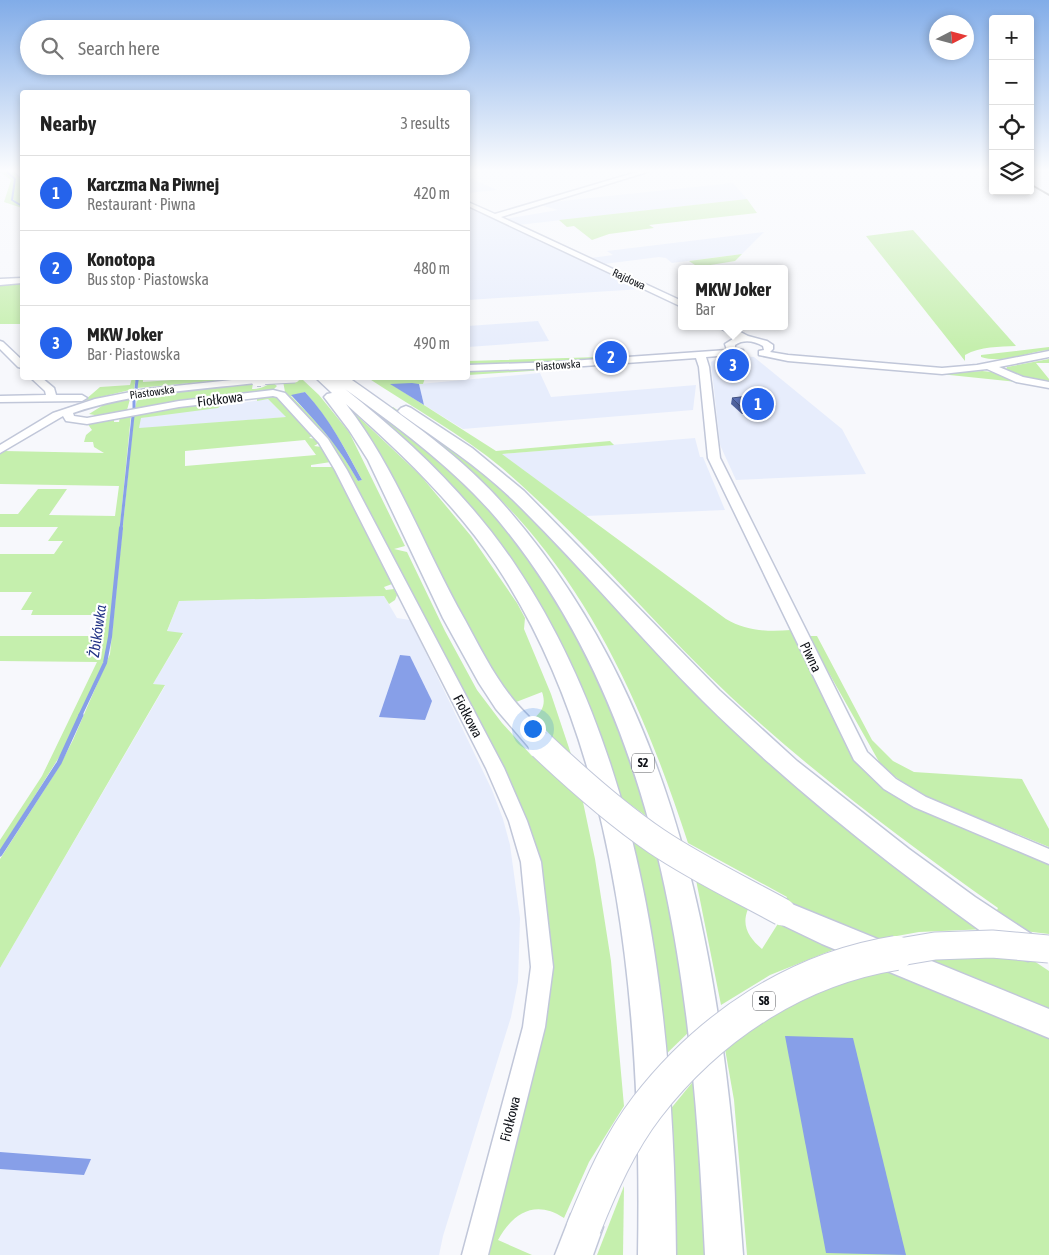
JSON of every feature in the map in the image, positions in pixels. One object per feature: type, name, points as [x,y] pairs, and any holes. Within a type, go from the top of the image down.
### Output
[{"type":"highway","points":[[314,380],[345,412],[366,444],[476,660],[504,704],[542,746],[585,787],[642,830],[693,864],[782,912],[832,935],[1049,1024]]},
{"type":"highway","points":[[325,380],[386,431],[427,470],[486,538],[506,566],[540,623],[586,725],[619,843],[637,942],[652,1085],[657,1255]]},
{"type":"highway","name":"S2","points":[[343,380],[441,455],[504,517],[546,569],[566,599],[595,650],[613,688],[653,791],[668,842],[690,935],[704,1022],[715,1118],[724,1255]]},
{"type":"highway","points":[[357,380],[466,452],[512,490],[711,696],[788,767],[899,856],[965,905],[1049,962]]},
{"type":"highway","name":"S8","points":[[579,1241],[602,1183],[647,1106],[682,1066],[710,1040],[747,1011],[817,974],[899,950],[948,945],[988,944],[1049,949]]},
{"type":"street","name":"Rajdowa","points":[[526,231],[678,302]]},
{"type":"street","points":[[0,282],[20,281]]},
{"type":"street","points":[[724,330],[735,347],[765,351],[788,358],[922,370],[962,370],[1049,354]]},
{"type":"street","points":[[729,330],[747,339],[763,342],[768,345],[765,351]]},
{"type":"street","points":[[735,347],[747,339]]},
{"type":"street","points":[[0,344],[20,363]]},
{"type":"street","name":"Piastowska","points":[[470,368],[556,365],[704,354],[735,347]]},
{"type":"street","name":"Piwna","points":[[704,354],[714,458],[860,756],[890,784],[920,802],[1049,857]]},
{"type":"street","points":[[989,366],[1020,380],[1049,386]]},
{"type":"street","points":[[38,380],[50,390],[51,395],[49,399]]},
{"type":"street","name":"Piastowska","points":[[0,450],[84,402],[146,392],[257,380]]},
{"type":"street","name":"Fiołkowa","points":[[67,412],[68,416],[73,420],[84,421],[275,385],[283,397],[324,442],[341,470],[495,768],[518,821],[531,862],[542,967],[534,1027],[475,1255]]},
{"type":"street","points":[[0,399],[49,399],[84,402],[82,413],[96,419]]},
{"type":"shaded area","points":[[470,231],[519,231],[642,289],[470,300]]},
{"type":"shaded area","points":[[764,232],[742,254],[672,263],[666,258],[659,257],[604,264],[591,258],[613,255],[607,251]]},
{"type":"shaded area","points":[[538,321],[549,341],[470,347],[470,326]]},
{"type":"shaded area","points":[[735,356],[754,357],[842,429],[866,474],[736,480],[720,445],[711,362],[718,358]]},
{"type":"shaded area","points":[[540,373],[551,397],[696,385],[693,410],[463,429],[424,405],[419,384]]},
{"type":"shaded area","points":[[268,399],[287,417],[139,429],[140,418]]},
{"type":"shaded area","points":[[695,438],[700,457],[703,457],[725,510],[586,516],[501,454]]},
{"type":"shaded area","points":[[384,596],[397,618],[410,620],[492,790],[510,845],[520,918],[518,982],[511,1017],[443,1236],[439,1255],[0,1255],[0,968],[165,686],[153,684],[183,634],[167,632],[179,601]]},
{"type":"green space","points":[[580,231],[635,231],[609,234],[592,240]]},
{"type":"green space","points":[[914,231],[1016,346],[977,350],[965,355],[965,361],[866,236]]},
{"type":"green space","points":[[742,254],[735,261],[710,265],[695,265],[689,261]]},
{"type":"green space","points":[[20,282],[20,324],[0,324],[0,283]]},
{"type":"green space","points":[[1049,347],[1049,350],[1006,358],[989,359],[981,357],[981,355]]},
{"type":"green space","points":[[600,357],[551,364],[470,365],[470,361]]},
{"type":"green space","points":[[1049,359],[1049,363],[1036,363],[1049,379],[1049,383],[1023,378],[1006,370],[1007,367]]},
{"type":"green space","points":[[561,367],[561,369],[470,375],[470,371]]},
{"type":"green space","points":[[992,372],[1017,382],[940,374]]},
{"type":"green space","points":[[131,380],[136,380],[134,389],[84,401],[69,400],[85,400],[100,387],[130,385]]},
{"type":"green space","points":[[138,380],[143,380],[143,382],[223,380],[137,388]]},
{"type":"green space","points":[[303,380],[319,395],[349,432],[405,546],[394,549],[407,552],[445,631],[477,690],[502,723],[531,755],[583,802],[595,859],[611,961],[624,1106],[589,1162],[564,1218],[553,1212],[534,1209],[518,1216],[511,1222],[498,1240],[532,1255],[484,1255],[539,1053],[547,995],[539,875],[396,567],[339,456],[329,440],[291,402],[285,392],[283,381]],"holes":[[[305,392],[336,434],[362,480],[358,481],[328,436],[291,396]]]},
{"type":"green space","points":[[333,380],[337,380],[401,428],[461,479],[526,552],[590,654],[653,821],[616,794],[520,577]]},
{"type":"green space","points":[[371,380],[424,380],[423,384],[391,384],[496,451],[610,441],[614,445],[502,454],[726,619],[741,626],[757,630],[791,630],[863,768],[1049,861],[1049,934],[1024,931],[996,912],[998,908],[895,833],[827,780],[762,725],[702,669],[590,552],[532,495],[502,468],[453,432]]},
{"type":"green space","points":[[272,382],[277,386],[272,391],[100,416],[89,414],[105,404],[130,399],[127,410],[135,409],[137,399],[140,397],[253,383],[252,389],[258,389]]},
{"type":"green space","points":[[272,396],[279,398],[313,435],[309,438],[317,439],[319,443],[314,446],[322,447],[331,462],[311,465],[311,467],[334,467],[392,584],[384,587],[386,590],[394,589],[397,595],[395,600],[389,604],[384,596],[179,601],[167,631],[183,633],[153,684],[165,685],[0,968],[0,859],[59,767],[73,740],[110,654],[134,415],[164,408],[221,402],[218,408],[141,418],[139,428],[286,417],[268,399],[257,401],[257,397]],"holes":[[[305,440],[316,455],[185,466],[185,451]]]},
{"type":"green space","points":[[346,407],[421,476],[471,536],[517,603],[525,618],[524,629],[551,694],[572,757],[534,718],[540,713],[543,706],[542,692],[511,704],[498,684]]},
{"type":"green space","points":[[391,407],[466,458],[519,504],[696,691],[987,929],[919,932],[869,941],[783,905],[787,897],[688,843],[660,763],[626,684],[586,609],[562,573],[520,520],[486,485]]},
{"type":"green space","points":[[131,415],[108,648],[104,662],[63,751],[0,851],[0,840],[42,776],[97,662],[0,661],[0,636],[101,636],[103,615],[31,615],[33,610],[21,610],[32,592],[0,592],[0,554],[54,554],[63,541],[48,541],[58,527],[0,527],[0,514],[18,514],[38,489],[67,489],[49,515],[115,516],[119,486],[0,484],[0,453],[4,451],[104,453],[94,447],[93,442],[84,442],[86,435],[92,430],[87,423],[114,419],[114,422],[119,422],[120,417]]},
{"type":"green space","points":[[808,636],[817,636],[872,740],[893,761],[914,772],[1022,779],[1049,829],[1049,847],[919,794],[882,767]]},
{"type":"green space","points":[[626,835],[664,861],[693,1028],[661,1059]]},
{"type":"green space","points":[[696,880],[748,909],[745,921],[746,926],[750,936],[762,949],[779,922],[835,949],[770,975],[721,1005]]},
{"type":"green space","points":[[1028,957],[1049,971],[1049,1013],[926,959]]},
{"type":"green space","points":[[885,968],[1049,1037],[1049,1255],[747,1255],[734,1100],[725,1049],[755,1026],[811,994]]},
{"type":"green space","points":[[700,1073],[710,1255],[671,1255],[664,1117]]},
{"type":"green space","points":[[624,1186],[623,1255],[597,1255]]},
{"type":"water","points":[[390,384],[419,384],[424,405]]},
{"type":"water","points":[[305,392],[330,424],[362,480],[358,481],[335,446],[291,395]]},
{"type":"water","points":[[400,655],[410,656],[432,701],[425,720],[379,717]]},
{"type":"water","points":[[785,1036],[853,1038],[906,1255],[826,1253]]},
{"type":"water","points":[[0,1152],[91,1159],[84,1175],[0,1169]]},
{"type":"building","points":[[765,394],[776,404],[743,409],[732,398]]},
{"type":"waterway","name":"Żbikówka","points":[[136,389],[137,380]]},
{"type":"waterway","name":"Żbikówka","points":[[134,400],[134,409]]},
{"type":"waterway","name":"Żbikówka","points":[[121,529],[133,416]]},
{"type":"waterway","name":"Żbikówka","points":[[80,716],[105,663],[110,637],[121,528]]},
{"type":"waterway","name":"Żbikówka","points":[[0,854],[59,763],[81,715]]},
{"type":"place","name":"Konotopa","points":[[611,357]]},
{"type":"place","name":"MKW Joker","points":[[733,365]]},
{"type":"place","name":"Karczma Na Piwnej","points":[[758,404]]}]
